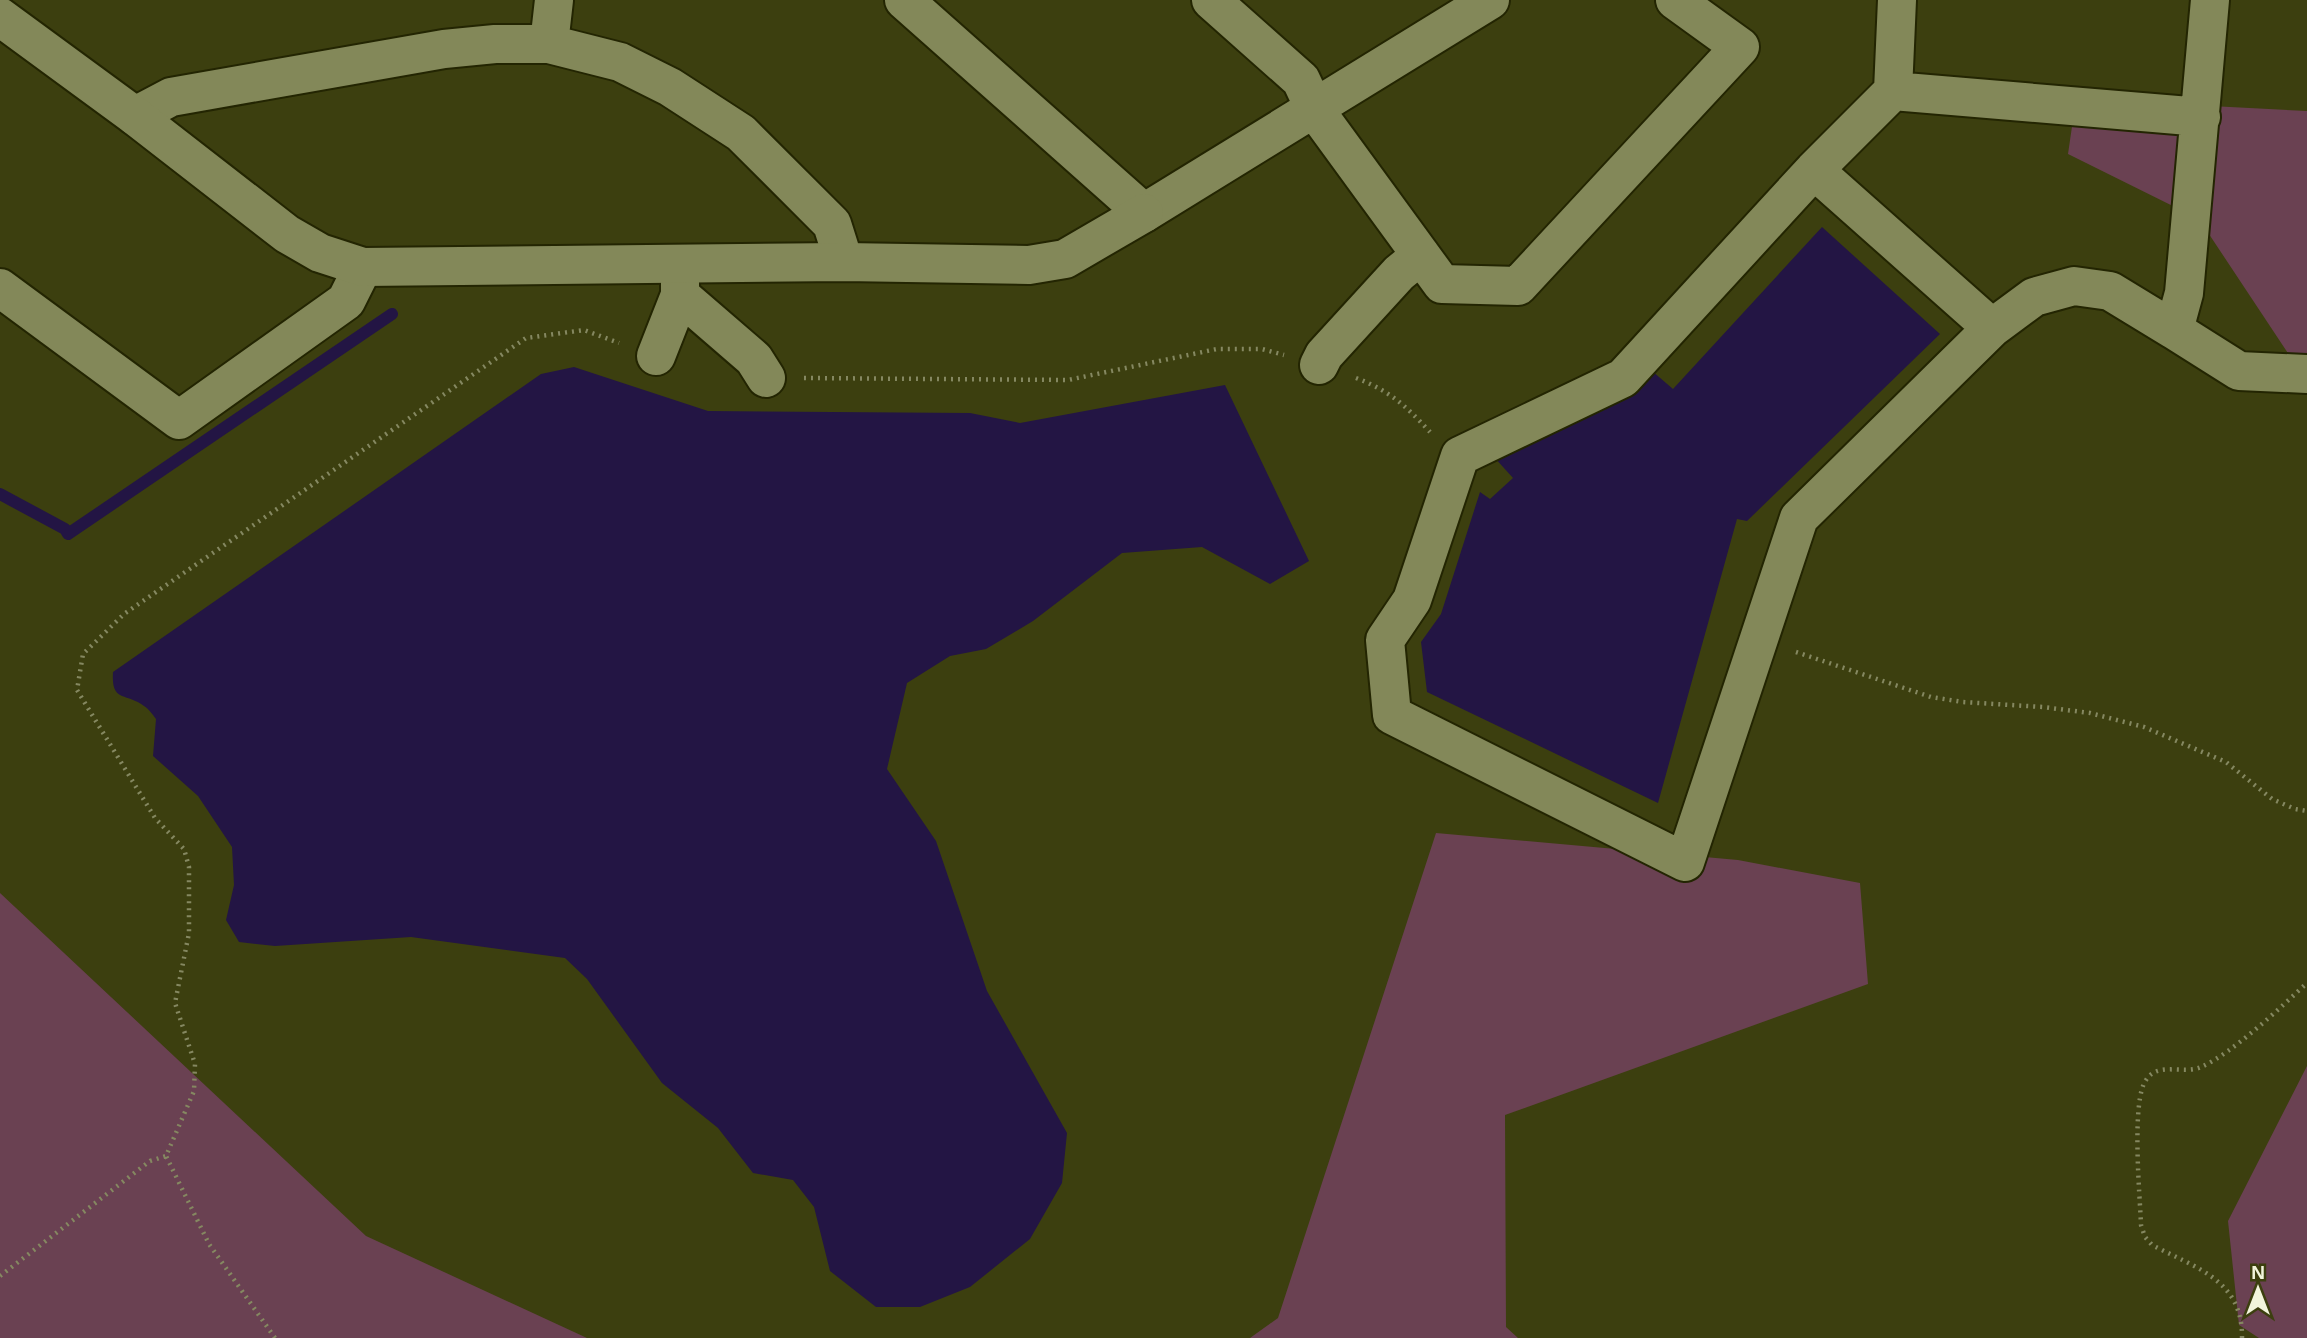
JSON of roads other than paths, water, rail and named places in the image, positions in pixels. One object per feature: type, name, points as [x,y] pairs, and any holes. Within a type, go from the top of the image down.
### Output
[{"type":"street","points":[[550,44],[554,0]]},
{"type":"street","points":[[904,0],[1144,213]]},
{"type":"street","points":[[1211,0],[1301,80],[1315,110],[1442,284],[1518,286],[1740,47],[1675,0]]},
{"type":"street","points":[[0,17],[135,116],[287,234],[320,253],[363,267],[680,280],[844,262],[1029,265],[1065,259],[1315,110],[1489,0]]},
{"type":"street","points":[[1897,0],[1893,91],[1814,170],[1623,378],[1460,456],[1412,600],[1385,640],[1392,715],[1685,862],[1799,518],[1992,328],[2034,297],[2074,286],[2110,291],[2239,371],[2307,374]]},
{"type":"street","points":[[2174,330],[2184,293],[2210,0]]},
{"type":"street","points":[[135,116],[171,97],[444,49],[495,44],[550,44],[620,62],[670,87],[741,133],[832,224],[844,262]]},
{"type":"street","points":[[1893,91],[2201,117]]},
{"type":"street","points":[[1814,170],[1992,328]]},
{"type":"street","points":[[1319,365],[1324,355],[1390,283],[1421,255]]},
{"type":"street","points":[[0,288],[179,420],[346,301],[363,267]]},
{"type":"street","points":[[656,356],[680,280]]},
{"type":"street","points":[[680,280],[754,359],[766,378]]},
{"type":"waterway","points":[[0,494],[65,529],[68,534],[392,314]]}]
